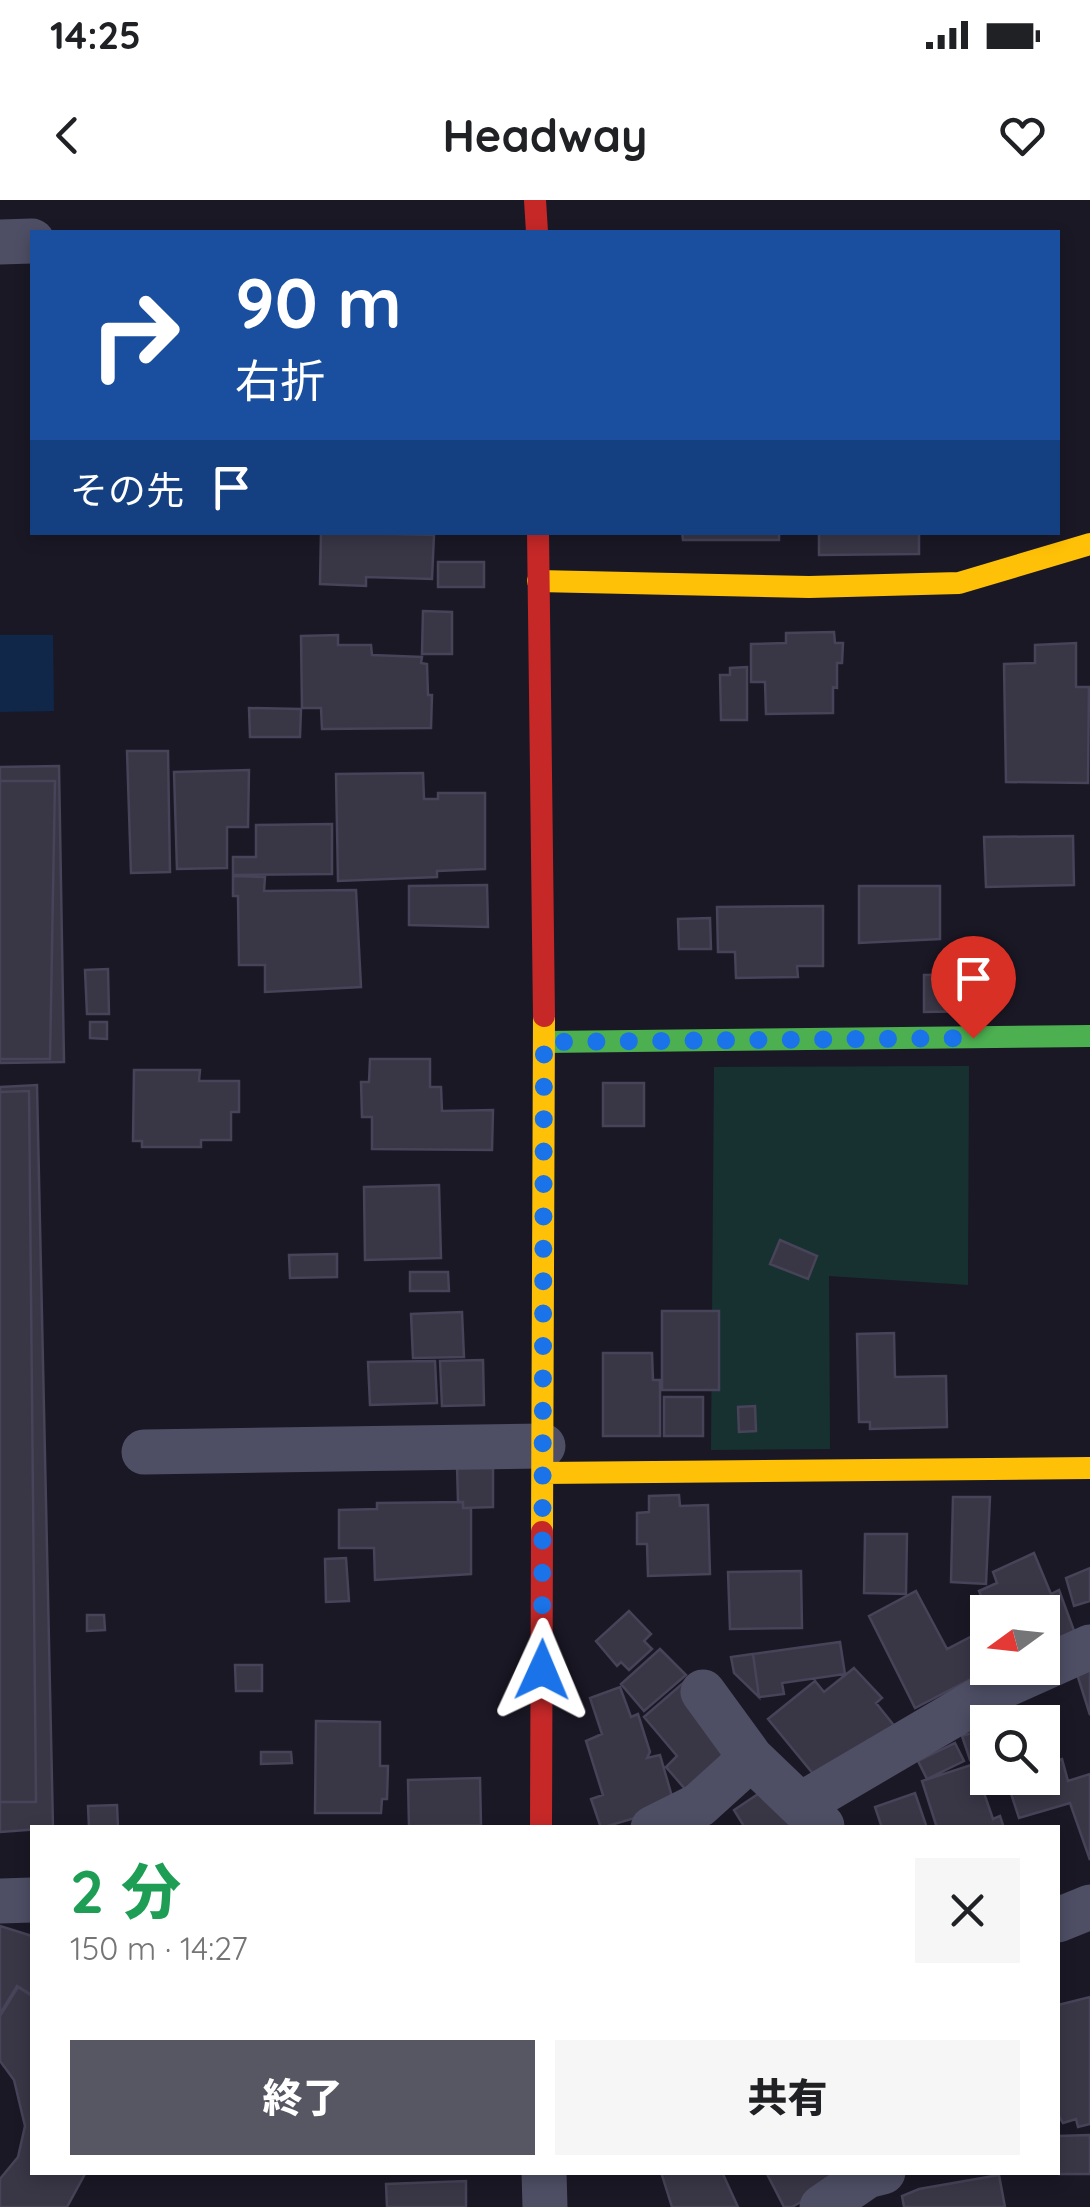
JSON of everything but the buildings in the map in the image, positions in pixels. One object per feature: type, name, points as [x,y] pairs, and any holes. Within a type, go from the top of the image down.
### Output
[{"type":"street","points":[[535,200],[536,230]]},
{"type":"street","points":[[0,242],[30,241]]},
{"type":"street","points":[[538,535],[544,1042],[541,1825]]},
{"type":"street","points":[[538,581],[809,587],[959,584],[1090,544]]},
{"type":"street","points":[[544,1042],[1090,1036]]},
{"type":"street","points":[[144,1452],[1090,1468]]},
{"type":"street","points":[[703,1692],[751,1758],[812,1816],[1001,1687],[1090,1647]]},
{"type":"street","points":[[666,1825],[703,1816],[751,1758]]},
{"type":"street","points":[[0,1901],[30,1900]]},
{"type":"street","points":[[1060,1919],[1090,1907]]},
{"type":"street","points":[[544,2175],[545,2207]]},
{"type":"street","points":[[822,2207],[870,2175]]},
{"type":"green space","points":[[969,1066],[968,1285],[829,1276],[830,1449],[711,1450],[714,1067]]},
{"type":"water","points":[[0,635],[53,635],[54,711],[0,712]]},
{"type":"traffic: fast","points":[[544,1042],[1090,1036]]},
{"type":"traffic: slow","points":[[538,581],[809,587],[959,583],[1090,544]]},
{"type":"traffic: slow","points":[[542,1532],[544,1016]]},
{"type":"traffic: slow","points":[[543,1473],[1090,1468]]},
{"type":"traffic: jam","points":[[535,200],[537,230]]},
{"type":"traffic: jam","points":[[538,535],[544,1016]]},
{"type":"traffic: jam","points":[[541,1825],[542,1532]]},
{"type":"route","points":[[542,1670],[544,1042],[973,1038]]}]
